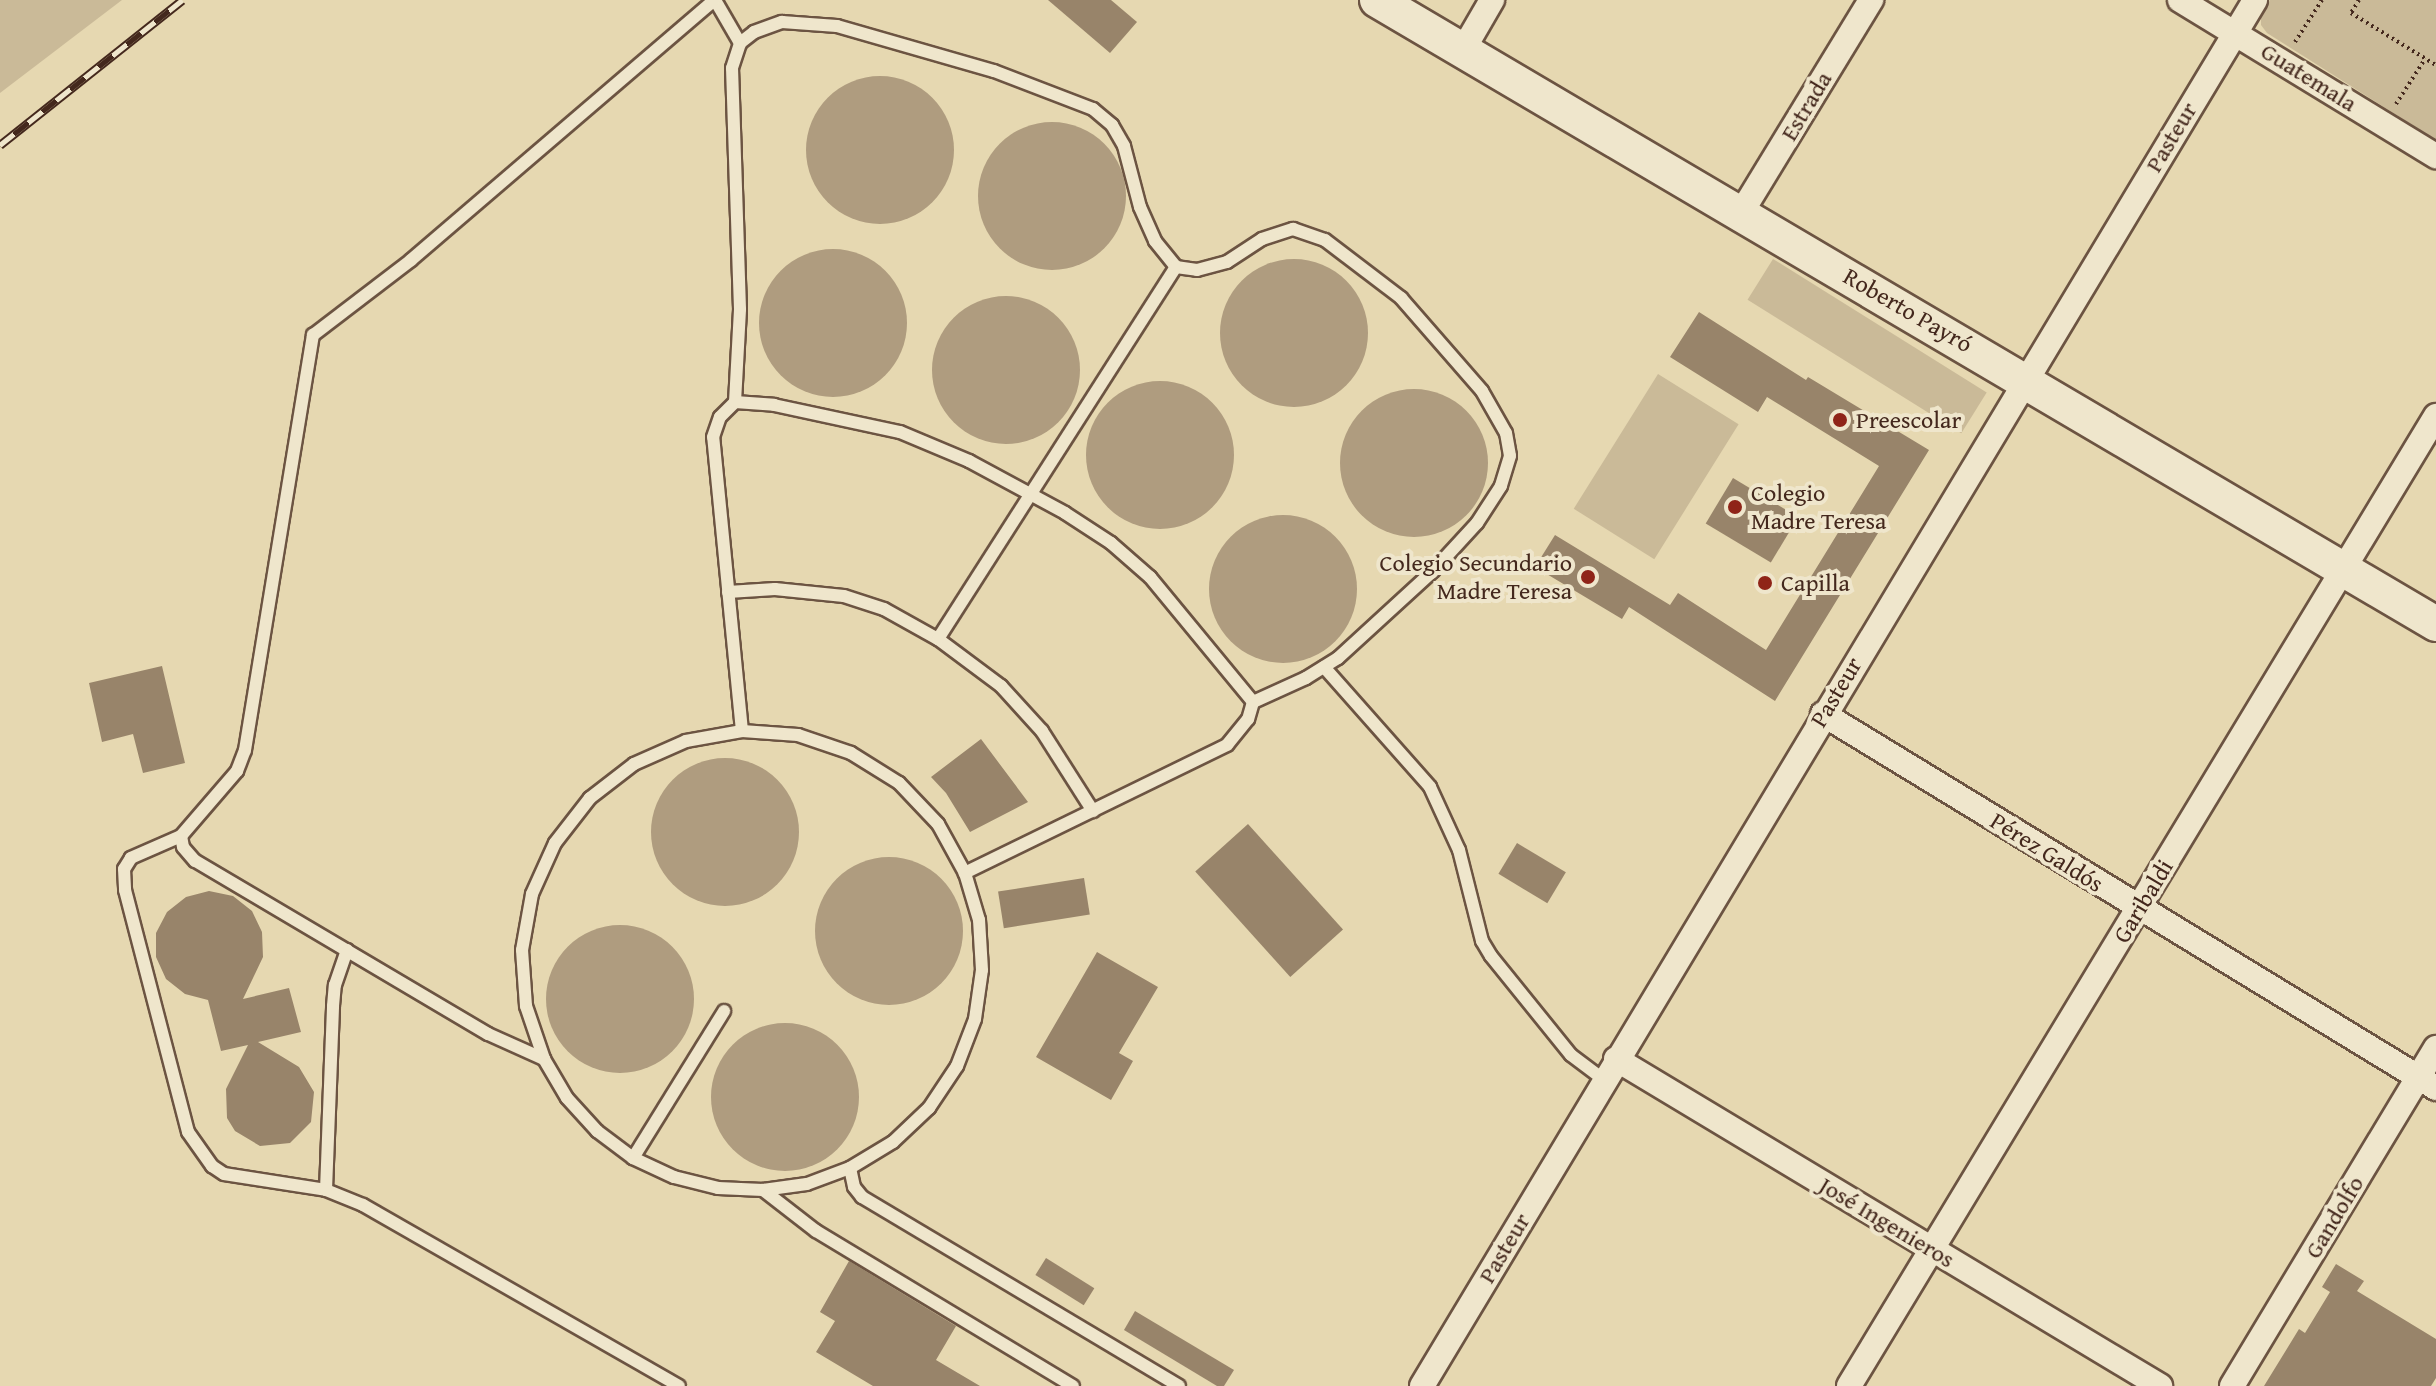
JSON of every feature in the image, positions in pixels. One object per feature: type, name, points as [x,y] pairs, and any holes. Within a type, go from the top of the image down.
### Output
[{"type":"street","name":"Roberto Payró","points":[[1377,0],[2024,378],[2436,624]]},
{"type":"street","points":[[1463,50],[1492,0]]},
{"type":"street","name":"Estrada","points":[[1741,213],[1871,0]]},
{"type":"street","name":"Guatemala","points":[[2180,0],[2436,156]]},
{"type":"street","name":"Pasteur","points":[[1422,1386],[2024,378],[2255,0]]},
{"type":"street","name":"Garibaldi","points":[[1849,1386],[2436,416]]},
{"type":"street","name":"Pérez Galdós","points":[[1823,714],[2427,1082]]},
{"type":"street","name":"Gandolfo","points":[[2232,1386],[2427,1082],[2436,1048]]},
{"type":"street","name":"José Ingenieros","points":[[1609,1069],[1932,1249],[2160,1386]]},
{"type":"lane","points":[[679,1386],[363,1205],[326,1190],[224,1174],[212,1166],[188,1132],[125,890],[124,869],[131,858],[181,836],[237,771],[245,750],[313,335],[411,260],[714,0],[740,43]]},
{"type":"lane","points":[[742,731],[713,437],[720,417],[735,402],[740,309],[732,68],[740,43],[754,32],[782,22],[837,26],[994,71],[1093,109],[1112,125],[1124,146],[1140,207],[1155,241],[1176,267],[1197,270],[1227,262],[1262,239],[1293,229],[1325,240],[1401,298],[1482,391],[1506,433],[1510,456],[1501,486],[1477,523],[1433,571],[1324,667],[1253,702],[1248,719],[1227,745],[965,873]]},
{"type":"lane","points":[[938,639],[1176,267]]},
{"type":"lane","points":[[735,402],[774,405],[900,432],[969,461],[1033,493],[1111,543],[1150,577],[1253,702]]},
{"type":"lane","points":[[728,592],[775,589],[844,596],[884,609],[938,639],[1001,686],[1042,731],[1093,811]]},
{"type":"lane","points":[[1324,667],[1430,787],[1459,850],[1482,941],[1491,956],[1571,1055],[1609,1069]]},
{"type":"lane","points":[[742,731],[798,735],[851,753],[899,783],[938,824],[965,873],[979,920],[982,970],[975,1019],[957,1066],[929,1108],[893,1142],[850,1168],[807,1184],[763,1190],[718,1188],[688,1181],[633,1158],[597,1131],[577,1109],[544,1059],[526,1006],[522,950],[532,894],[555,843],[590,798],[634,764],[686,741],[742,731]]},
{"type":"lane","points":[[181,836],[183,847],[195,861],[488,1034],[544,1059]]},
{"type":"lane","points":[[326,1190],[333,1006],[335,985],[347,950]]},
{"type":"lane","points":[[633,1158],[724,1011]]},
{"type":"lane","points":[[850,1168],[854,1187],[862,1197],[1179,1386]]},
{"type":"lane","points":[[763,1190],[816,1231],[1073,1386]]},
{"type":"path","points":[[2283,61],[2322,0]]},
{"type":"path","points":[[2359,0],[2351,13],[2436,65]]},
{"type":"path","points":[[2383,124],[2425,59]]},
{"type":"shaded area","points":[[0,0],[122,0],[0,93]]},
{"type":"shaded area","points":[[2270,0],[2436,0],[2436,140],[2267,33],[2261,25],[2261,15]]},
{"type":"shaded area","points":[[880,76],[908,82],[932,98],[948,122],[954,150],[948,178],[932,202],[908,218],[880,224],[852,218],[828,202],[812,178],[806,150],[812,122],[828,98],[852,82]]},
{"type":"shaded area","points":[[1052,122],[1080,128],[1104,144],[1120,168],[1126,196],[1120,224],[1104,248],[1080,264],[1052,270],[1024,264],[1000,248],[984,224],[978,196],[984,168],[1000,144],[1024,128]]},
{"type":"shaded area","points":[[833,249],[861,255],[885,271],[901,295],[907,323],[901,351],[885,375],[861,391],[833,397],[805,391],[781,375],[765,351],[759,323],[765,295],[781,271],[805,255]]},
{"type":"shaded area","points":[[1294,259],[1322,265],[1346,281],[1362,305],[1368,333],[1362,361],[1346,385],[1322,401],[1294,407],[1266,401],[1242,385],[1226,361],[1220,333],[1226,305],[1242,281],[1266,265]]},
{"type":"shaded area","points":[[1773,259],[1987,393],[1961,433],[1748,300]]},
{"type":"shaded area","points":[[1006,296],[1034,302],[1058,318],[1074,342],[1080,370],[1074,398],[1058,422],[1034,438],[1006,444],[978,438],[954,422],[938,398],[932,370],[938,342],[954,318],[978,302]]},
{"type":"shaded area","points":[[1658,374],[1739,424],[1654,559],[1574,509]]},
{"type":"shaded area","points":[[1160,381],[1188,387],[1212,403],[1228,427],[1234,455],[1228,483],[1212,507],[1188,523],[1160,529],[1132,523],[1108,507],[1092,483],[1086,455],[1092,427],[1108,403],[1132,387]]},
{"type":"shaded area","points":[[1414,389],[1442,395],[1466,411],[1482,435],[1488,463],[1482,491],[1466,515],[1442,531],[1414,537],[1386,531],[1362,515],[1346,491],[1340,463],[1346,435],[1362,411],[1386,395]]},
{"type":"shaded area","points":[[1283,515],[1311,521],[1335,537],[1351,561],[1357,589],[1351,617],[1335,641],[1311,657],[1283,663],[1255,657],[1231,641],[1215,617],[1209,589],[1215,561],[1231,537],[1255,521]]},
{"type":"shaded area","points":[[725,758],[753,764],[777,780],[793,804],[799,832],[793,860],[777,884],[753,900],[725,906],[697,900],[673,884],[657,860],[651,832],[657,804],[673,780],[697,764]]},
{"type":"shaded area","points":[[889,857],[917,863],[941,879],[957,903],[963,931],[957,959],[941,983],[917,999],[889,1005],[861,999],[837,983],[821,959],[815,931],[821,903],[837,879],[861,863]]},
{"type":"shaded area","points":[[620,925],[648,931],[672,947],[688,971],[694,999],[688,1027],[672,1051],[648,1067],[620,1073],[592,1067],[568,1051],[552,1027],[546,999],[552,971],[568,947],[592,931]]},
{"type":"shaded area","points":[[785,1023],[813,1029],[837,1045],[853,1069],[859,1097],[853,1125],[837,1149],[813,1165],[785,1171],[757,1165],[733,1149],[717,1125],[711,1097],[717,1069],[733,1045],[757,1029]]},
{"type":"building","points":[[1048,0],[1111,0],[1137,22],[1110,53]]},
{"type":"building","points":[[1699,312],[1806,380],[1808,377],[1929,450],[1775,701],[1629,607],[1622,619],[1535,567],[1555,535],[1670,605],[1678,593],[1766,650],[1879,466],[1767,397],[1758,412],[1670,357]]},
{"type":"building","points":[[1733,478],[1798,517],[1771,563],[1706,523]]},
{"type":"building","points":[[162,666],[185,763],[143,773],[133,734],[102,742],[89,683]]},
{"type":"building","points":[[981,739],[1028,802],[970,832],[946,793],[931,777]]},
{"type":"building","points":[[1248,824],[1343,930],[1290,977],[1195,872]]},
{"type":"building","points":[[1517,843],[1566,872],[1547,903],[1498,874]]},
{"type":"building","points":[[1084,878],[1090,915],[1004,928],[998,892]]},
{"type":"building","points":[[209,891],[233,896],[252,911],[262,932],[263,957],[243,999],[289,988],[301,1032],[258,1042],[299,1067],[314,1092],[311,1122],[290,1143],[260,1146],[235,1131],[227,1118],[226,1089],[248,1045],[221,1051],[208,1000],[185,994],[166,979],[156,957],[156,933],[167,912],[186,897]]},
{"type":"building","points":[[1097,952],[1158,987],[1119,1053],[1133,1061],[1111,1100],[1036,1057]]},
{"type":"building","points":[[1046,1258],[1094,1288],[1084,1305],[1035,1275]]},
{"type":"building","points":[[849,1261],[956,1326],[936,1360],[980,1386],[873,1386],[816,1352],[835,1321],[820,1312]]},
{"type":"building","points":[[2336,1264],[2364,1281],[2357,1291],[2436,1339],[2436,1378],[2431,1386],[2264,1386],[2299,1329],[2305,1333],[2330,1292],[2322,1287]]},
{"type":"building","points":[[1135,1311],[1234,1370],[1224,1386],[1217,1386],[1124,1330]]},
{"type":"railway","points":[[0,145],[182,0]]},
{"type":"place","name":"Preescolar","points":[[1840,420]]},
{"type":"place","name":"Colegio Madre Teresa","points":[[1735,507]]},
{"type":"place","name":"Colegio Secundario Madre Teresa","points":[[1588,577]]},
{"type":"place","name":"Capilla","points":[[1765,583]]}]
